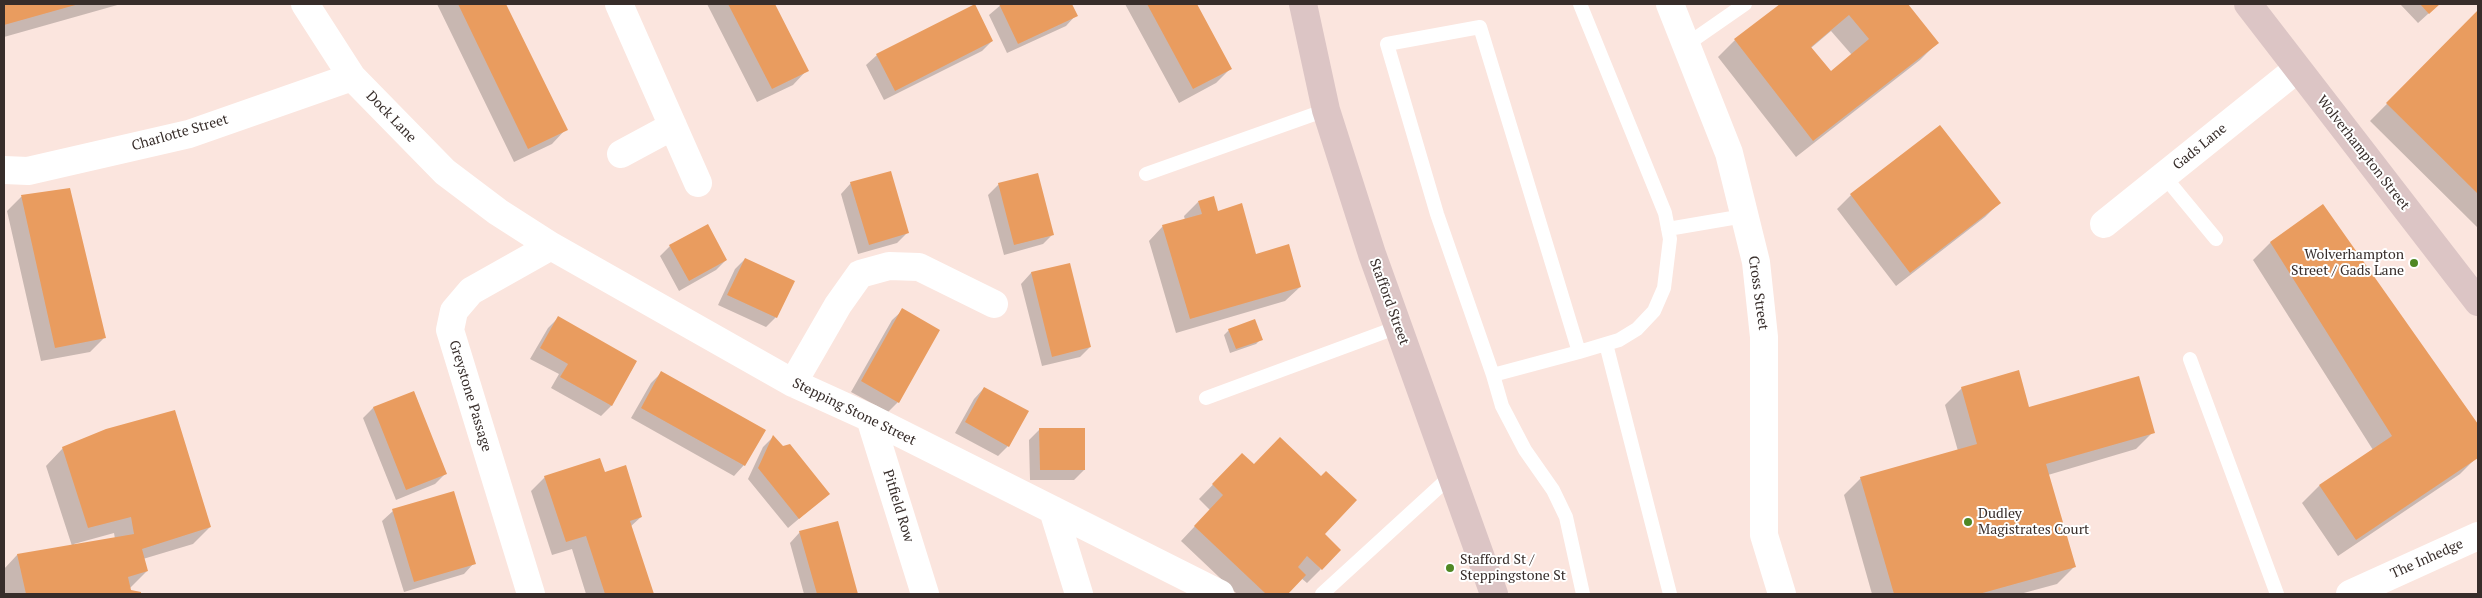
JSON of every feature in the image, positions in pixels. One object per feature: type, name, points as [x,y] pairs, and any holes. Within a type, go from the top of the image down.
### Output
[{"type":"main road","name":"Stafford Street","points":[[1303,4],[1326,110],[1372,254],[1494,594]]},
{"type":"main road","name":"Wolverhampton Street","points":[[2248,4],[2413,215],[2478,302]]},
{"type":"street","name":"Dock Lane","points":[[305,4],[352,77],[445,172],[498,212]]},
{"type":"street","points":[[619,4],[698,183]]},
{"type":"street","name":"Cross Street","points":[[1670,4],[1729,153],[1756,262],[1764,337],[1764,535],[1782,594]]},
{"type":"street","name":"Gads Lane","points":[[2104,224],[2297,69]]},
{"type":"street","name":"Charlotte Street","points":[[4,170],[28,170],[189,134],[352,77]]},
{"type":"street","points":[[621,154],[673,126]]},
{"type":"street","name":"Stepping Stone Street","points":[[498,212],[550,246],[793,383],[870,418],[1220,594]]},
{"type":"street","name":"Greystone Passage","points":[[531,594],[450,330],[454,311],[471,291],[550,246]]},
{"type":"street","points":[[793,383],[838,304],[860,274],[889,266],[919,267],[994,304]]},
{"type":"street","name":"Pitfield Row","points":[[870,418],[925,594]]},
{"type":"street","points":[[1053,510],[1079,594]]},
{"type":"street","name":"The Inhedge","points":[[2350,594],[2478,536]]},
{"type":"lane","points":[[1493,375],[1619,340],[1637,329],[1654,311],[1664,288],[1669,247],[1665,214],[1650,171],[1580,4]]},
{"type":"lane","points":[[1686,45],[1744,4]]},
{"type":"lane","points":[[1579,352],[1480,27],[1387,44],[1437,214],[1502,406],[1525,450],[1553,490],[1566,517],[1583,594]]},
{"type":"lane","points":[[1146,174],[1326,110]]},
{"type":"lane","points":[[2164,176],[2216,239]]},
{"type":"lane","points":[[1668,229],[1744,216]]},
{"type":"lane","points":[[1206,398],[1398,327]]},
{"type":"lane","points":[[1606,344],[1670,594]]},
{"type":"lane","points":[[2190,359],[2277,594]]},
{"type":"lane","points":[[1322,594],[1451,476]]},
{"type":"building","points":[[4,4],[79,4],[4,25]]},
{"type":"building","points":[[458,4],[506,4],[568,130],[528,149]]},
{"type":"building","points":[[728,4],[775,4],[809,71],[772,89]]},
{"type":"building","points":[[975,4],[993,41],[895,91],[876,54]]},
{"type":"building","points":[[999,4],[1072,4],[1078,16],[1018,44]]},
{"type":"building","points":[[1147,4],[1197,4],[1232,69],[1193,89]]},
{"type":"building","points":[[1780,4],[1908,4],[1939,43],[1813,141],[1734,39]],"holes":[[[1849,15],[1869,39],[1831,71],[1811,47]]]},
{"type":"building","points":[[2420,4],[2440,4],[2429,14]]},
{"type":"building","points":[[2478,10],[2478,194],[2386,103]]},
{"type":"building","points":[[1940,125],[2001,203],[1910,273],[1850,194]]},
{"type":"building","points":[[891,171],[909,233],[869,245],[850,182]]},
{"type":"building","points":[[1038,173],[1054,235],[1014,245],[998,183]]},
{"type":"building","points":[[70,188],[106,338],[55,348],[21,195]]},
{"type":"building","points":[[1214,196],[1218,211],[1242,203],[1256,254],[1289,244],[1301,287],[1190,319],[1162,225],[1202,214],[1198,201]]},
{"type":"building","points":[[2323,204],[2478,424],[2478,458],[2356,540],[2319,485],[2392,436],[2270,242]]},
{"type":"building","points":[[708,224],[727,260],[689,281],[669,245]]},
{"type":"building","points":[[745,258],[795,281],[777,318],[727,295]]},
{"type":"building","points":[[1070,263],[1091,347],[1052,357],[1031,272]]},
{"type":"building","points":[[902,308],[940,330],[899,403],[861,381]]},
{"type":"building","points":[[558,316],[637,361],[612,406],[560,377],[568,364],[540,348]]},
{"type":"building","points":[[1255,319],[1263,340],[1236,349],[1228,329]]},
{"type":"building","name":"Dudley Magistrates Court","points":[[2019,370],[2029,407],[2139,376],[2155,433],[2046,464],[2076,567],[1979,594],[1894,594],[1860,477],[1977,444],[1961,387]]},
{"type":"building","points":[[661,371],[766,430],[745,466],[641,408]]},
{"type":"building","points":[[984,387],[1029,411],[1009,447],[965,422]]},
{"type":"building","points":[[414,391],[447,474],[406,490],[373,407]]},
{"type":"building","points":[[175,410],[211,527],[142,549],[148,571],[128,577],[131,590],[141,592],[141,594],[26,594],[17,554],[134,534],[131,517],[88,528],[62,447],[106,429]]},
{"type":"building","points":[[1039,428],[1085,428],[1085,470],[1040,470]]},
{"type":"building","points":[[773,435],[783,446],[790,444],[830,494],[799,519],[758,468]]},
{"type":"building","points":[[1280,437],[1321,476],[1326,471],[1357,500],[1325,534],[1341,550],[1322,570],[1307,556],[1298,567],[1306,575],[1288,594],[1266,594],[1194,526],[1223,495],[1212,484],[1242,453],[1254,464]]},
{"type":"building","points":[[600,458],[605,472],[626,465],[642,517],[630,521],[654,594],[605,594],[586,536],[566,542],[544,476]]},
{"type":"building","points":[[454,491],[476,564],[414,582],[392,509]]},
{"type":"building","points":[[838,521],[858,594],[817,594],[799,531]]},
{"type":"place","name":"Wolverhampton Street / Gads Lane","points":[[2414,263]]},
{"type":"place","name":"Dudley Magistrates Court","points":[[1968,522]]},
{"type":"place","name":"Stafford St / Steppingstone St","points":[[1450,568]]}]
